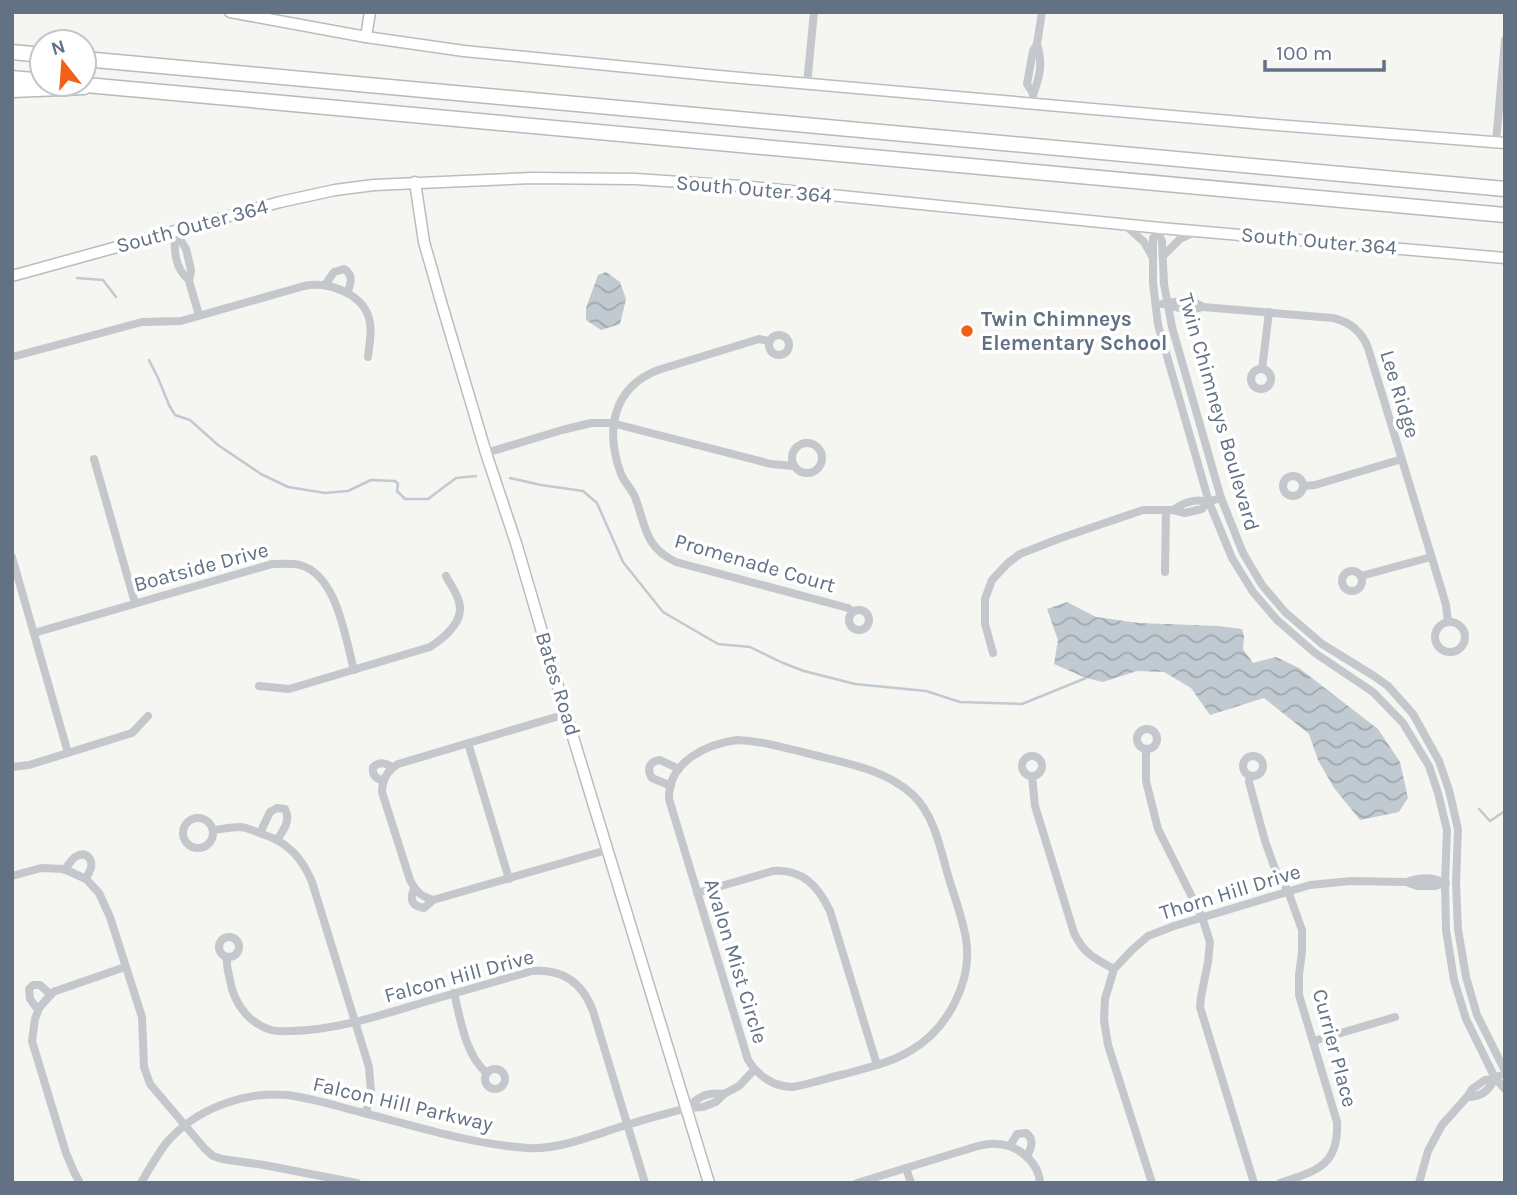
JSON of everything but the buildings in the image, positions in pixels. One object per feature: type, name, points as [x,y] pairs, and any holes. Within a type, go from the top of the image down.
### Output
[{"type":"highway","points":[[98,60],[1505,189]]},
{"type":"highway","points":[[98,86],[1505,215]]},
{"type":"highway","points":[[12,90],[103,86]]},
{"type":"street","points":[[230,12],[366,37],[464,51],[807,84],[1033,98],[1264,124],[1501,142],[1505,40]]},
{"type":"street","points":[[366,37],[370,12]]},
{"type":"street","points":[[807,84],[814,12]]},
{"type":"street","points":[[1033,98],[1027,84],[1042,12]]},
{"type":"street","name":"South Outer 364","points":[[12,276],[280,202],[334,190],[415,182],[532,178],[652,180],[741,186],[1124,224],[1159,230],[1198,231],[1505,258]]},
{"type":"street","name":"Bates Road","points":[[415,182],[424,242],[709,1183]]},
{"type":"street","points":[[1124,224],[1144,242],[1153,257]]},
{"type":"street","name":"Twin Chimneys Boulevard","points":[[1159,230],[1164,284],[1176,340],[1222,498],[1242,553],[1262,585],[1285,612],[1322,644],[1374,676],[1406,706],[1423,730],[1439,761],[1458,829],[1458,929],[1465,977],[1477,1015],[1505,1072]]},
{"type":"street","name":"Twin Chimneys Boulevard","points":[[1159,230],[1153,239],[1153,284],[1158,325],[1208,502],[1232,558],[1253,592],[1277,620],[1315,653],[1373,692],[1403,723],[1429,766],[1447,830],[1444,883],[1446,930],[1454,979],[1466,1019],[1495,1079],[1505,1089]]},
{"type":"street","points":[[175,231],[186,249],[199,315]]},
{"type":"street","points":[[1163,256],[1180,239],[1198,231]]},
{"type":"street","points":[[325,285],[334,272],[344,269],[351,277],[347,293]]},
{"type":"street","points":[[12,357],[142,322],[181,321],[313,284],[325,285],[347,293],[355,298],[368,315],[368,357]]},
{"type":"street","name":"Lee Ridge","points":[[1156,304],[1167,303],[1177,308],[1195,309],[1203,306],[1333,318],[1350,324],[1361,334],[1368,348],[1432,557],[1446,605],[1448,622]]},
{"type":"street","points":[[1262,369],[1269,312]]},
{"type":"street","points":[[612,423],[617,407],[631,386],[648,374],[760,340],[769,341]]},
{"type":"street","points":[[486,453],[591,423],[612,423],[771,464],[794,466]]},
{"type":"street","name":"Promenade Court","points":[[612,423],[613,443],[620,472],[632,491],[646,532],[656,550],[676,562],[848,608],[853,612]]},
{"type":"street","points":[[94,459],[135,603]]},
{"type":"street","points":[[1303,486],[1315,485],[1402,459]]},
{"type":"street","points":[[993,653],[985,624],[985,599],[992,580],[1020,554],[1143,510],[1169,510],[1200,499],[1208,502],[1222,498]]},
{"type":"street","points":[[1165,572],[1169,510]]},
{"type":"street","points":[[12,557],[68,752]]},
{"type":"street","points":[[1361,576],[1432,557]]},
{"type":"street","name":"Boatside Drive","points":[[34,632],[272,564],[287,563],[301,565],[323,580],[337,607],[354,670]]},
{"type":"street","points":[[259,686],[289,689],[420,651],[443,639],[452,628],[460,609],[460,602],[446,576]]},
{"type":"street","points":[[566,714],[398,764],[392,767],[383,781],[382,792],[414,889],[433,900],[607,850]]},
{"type":"street","points":[[12,767],[29,765],[132,733],[148,716]]},
{"type":"street","name":"Avalon Mist Circle","points":[[746,740],[773,744],[855,765],[880,774],[914,796],[935,832],[966,938],[965,970],[955,1002],[933,1034],[909,1052],[877,1065],[793,1087],[774,1083],[754,1070],[743,1049],[670,805],[669,792],[679,769],[695,754],[712,746],[728,741],[746,740]]},
{"type":"street","points":[[468,743],[509,879]]},
{"type":"street","points":[[1146,749],[1146,781],[1158,829],[1202,917],[1210,942],[1200,1007],[1254,1183]]},
{"type":"street","points":[[671,786],[652,778],[649,767],[654,761],[660,760],[679,769]]},
{"type":"street","points":[[383,781],[373,774],[373,767],[384,763],[392,767]]},
{"type":"street","points":[[1032,776],[1035,806],[1074,933],[1086,952],[1114,969]]},
{"type":"street","name":"Currier Place","points":[[1250,776],[1249,782],[1265,841],[1302,930],[1299,995],[1337,1122],[1335,1150],[1326,1163],[1313,1172],[1280,1183]]},
{"type":"street","points":[[260,833],[270,812],[277,808],[285,809],[287,823],[277,839]]},
{"type":"street","points":[[213,830],[243,827],[277,839],[301,859],[312,882],[369,1067],[371,1092],[366,1113]]},
{"type":"street","points":[[65,870],[77,856],[87,855],[91,868],[86,879]]},
{"type":"street","points":[[12,876],[41,868],[65,870],[86,879],[99,893],[110,917],[142,1017],[144,1067],[150,1084],[205,1149],[222,1159],[356,1183]]},
{"type":"street","points":[[697,893],[773,871],[791,872],[809,881],[821,894],[830,911],[877,1065]]},
{"type":"street","name":"Thorn Hill Drive","points":[[1152,1183],[1108,1045],[1104,1020],[1105,999],[1114,969],[1132,950],[1148,936],[1310,885],[1332,882],[1406,882],[1415,879],[1437,879],[1444,883],[1456,883]]},
{"type":"street","name":"Falcon Hill Drive","points":[[227,957],[234,995],[248,1017],[275,1031],[312,1031],[354,1023],[532,971],[545,970],[567,978],[579,985],[589,998],[645,1183]]},
{"type":"street","points":[[80,1183],[66,1153],[32,1041],[33,1028],[38,1010],[53,992],[125,967]]},
{"type":"street","points":[[38,1010],[30,999],[29,989],[33,985],[40,985],[51,995]]},
{"type":"street","points":[[454,993],[464,1033],[475,1060],[487,1073]]},
{"type":"street","points":[[1314,1041],[1395,1017]]},
{"type":"street","name":"Falcon Hill Parkway","points":[[141,1183],[156,1157],[184,1126],[215,1107],[241,1098],[289,1095],[449,1135],[498,1145],[530,1148],[570,1142],[687,1108],[703,1107],[716,1102],[739,1086],[754,1070]]},
{"type":"street","points":[[1419,1183],[1428,1151],[1442,1125],[1472,1088],[1505,1072]]},
{"type":"street","points":[[1010,1146],[1017,1134],[1026,1133],[1031,1137],[1032,1143],[1027,1157]]},
{"type":"street","points":[[857,1183],[995,1143],[1010,1146],[1027,1157],[1038,1169],[1040,1183]]},
{"type":"street","points":[[906,1168],[911,1183]]},
{"type":"water","points":[[606,272],[620,282],[626,299],[620,324],[601,330],[586,320],[586,308],[598,275]]},
{"type":"water","points":[[1067,602],[1096,617],[1139,623],[1242,629],[1243,649],[1253,663],[1276,657],[1299,668],[1378,729],[1400,762],[1408,798],[1399,812],[1360,820],[1334,788],[1318,760],[1309,734],[1264,698],[1210,715],[1191,688],[1164,672],[1137,671],[1103,682],[1086,678],[1054,664],[1058,640],[1047,609]]},
{"type":"waterway","points":[[77,278],[103,280],[116,297]]},
{"type":"waterway","points":[[149,360],[175,415],[190,420],[218,445],[261,474],[288,487],[325,493],[348,491],[371,480],[395,481],[398,484],[397,491],[405,499],[428,499],[456,478],[476,476]]},
{"type":"waterway","points":[[510,478],[583,491],[597,503],[623,562],[663,612],[718,644],[750,647],[804,671],[855,684],[926,691],[960,702],[1022,704],[1086,678]]},
{"type":"waterway","points":[[1479,809],[1490,821],[1505,811]]},
{"type":"place","name":"Twin Chimneys Elementary School","points":[[967,331]]}]
